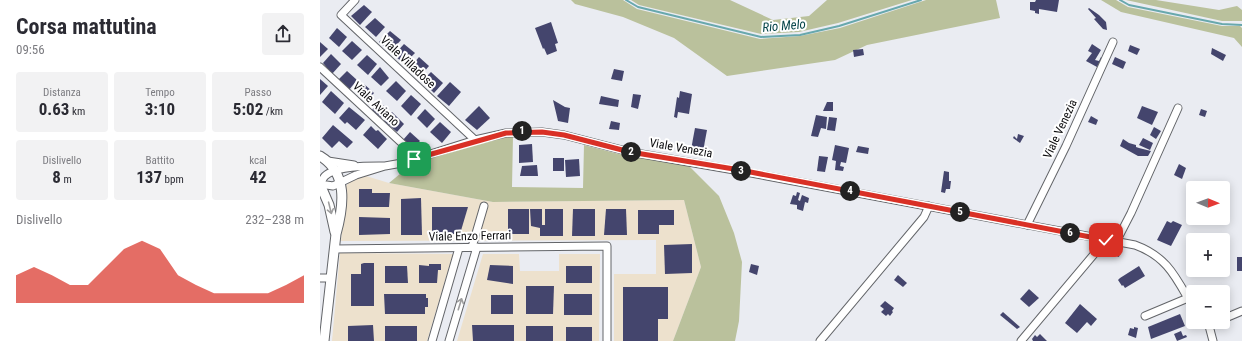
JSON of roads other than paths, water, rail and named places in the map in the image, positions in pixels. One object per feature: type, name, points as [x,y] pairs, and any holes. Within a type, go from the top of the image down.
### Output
[{"type":"street","name":"Viale Villadose","points":[[356,0],[341,15],[475,140]]},
{"type":"street","name":"Viale Venezia","points":[[1027,225],[1066,146],[1113,42]]},
{"type":"street","name":"Viale Aviano","points":[[320,67],[406,147],[414,159]]},
{"type":"street","points":[[1116,242],[1131,214],[1178,108]]},
{"type":"street","name":"Viale Venezia","points":[[356,165],[325,176],[320,184],[333,186],[356,175],[385,166],[414,159],[475,140],[506,133],[521,131],[564,135],[630,152],[929,206],[1135,246],[1150,251],[1157,256],[1174,275],[1186,295]]},
{"type":"street","name":"Viale Venezia","points":[[324,158],[356,165],[385,166]]},
{"type":"street","name":"Viale Venezia","points":[[324,158],[337,171],[342,182]]},
{"type":"street","points":[[324,341],[334,249],[340,220],[342,182]]},
{"type":"street","points":[[320,184],[330,205],[336,234]]},
{"type":"street","points":[[448,341],[484,206]]},
{"type":"street","points":[[820,341],[924,218],[929,206]]},
{"type":"street","points":[[1021,341],[1106,240]]},
{"type":"street","name":"Viale Enzo Ferrari","points":[[334,249],[607,246],[607,341]]},
{"type":"street","points":[[432,341],[459,248]]},
{"type":"street","points":[[320,278],[331,278]]},
{"type":"street","points":[[1145,316],[1186,299]]},
{"type":"street","points":[[1230,316],[1242,311]]},
{"type":"street","points":[[1210,329],[1213,341]]},
{"type":"waterway","name":"Rio Melo","points":[[626,0],[638,7],[761,37],[800,35],[839,26],[921,0]]},
{"type":"waterway","name":"Rio Melo","points":[[1120,0],[1129,5],[1222,24],[1242,25]]}]
